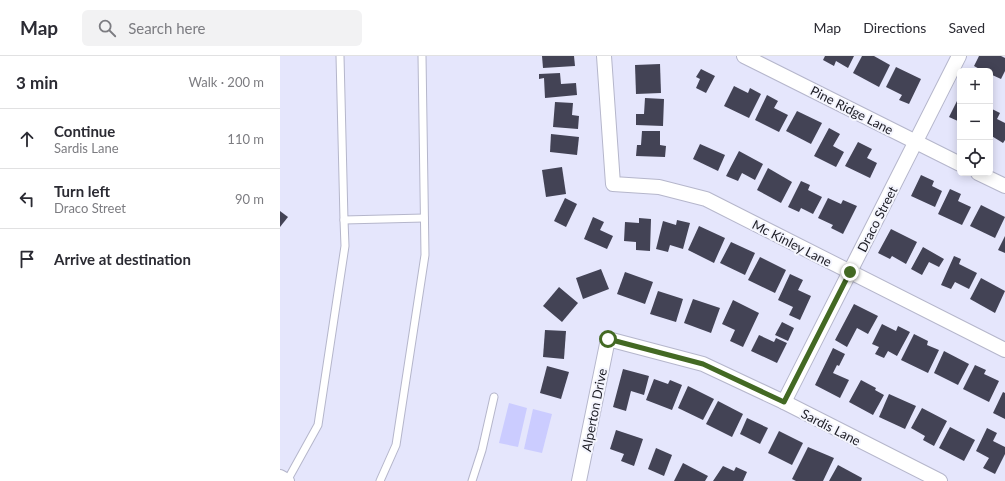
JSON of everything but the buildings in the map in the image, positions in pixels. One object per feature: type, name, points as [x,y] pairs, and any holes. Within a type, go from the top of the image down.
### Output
[{"type":"street","name":"Mc Kinley Lane","points":[[604,56],[613,184],[659,188],[706,199],[1005,350]]},
{"type":"street","name":"Pine Ridge Lane","points":[[744,56],[957,162]]},
{"type":"street","name":"Draco Street","points":[[784,402],[959,56]]},
{"type":"street","points":[[984,176],[1005,186]]},
{"type":"street","name":"Sardis Lane","points":[[608,339],[703,364],[784,402],[940,481]]},
{"type":"street","name":"Alperton Drive","points":[[581,481],[608,339]]},
{"type":"street","points":[[280,477],[287,481]]},
{"type":"lane","points":[[287,481],[318,425],[345,246],[340,56]]},
{"type":"lane","points":[[380,481],[396,445],[425,254],[422,56]]},
{"type":"lane","points":[[344,220],[424,218]]},
{"type":"lane","points":[[472,481],[482,450],[494,397]]},
{"type":"shaded area","points":[[509,403],[527,408],[518,447],[499,443]]},
{"type":"shaded area","points":[[533,409],[552,414],[542,453],[524,449]]},
{"type":"route","points":[[608,339],[703,364],[784,402],[850,272]]}]
